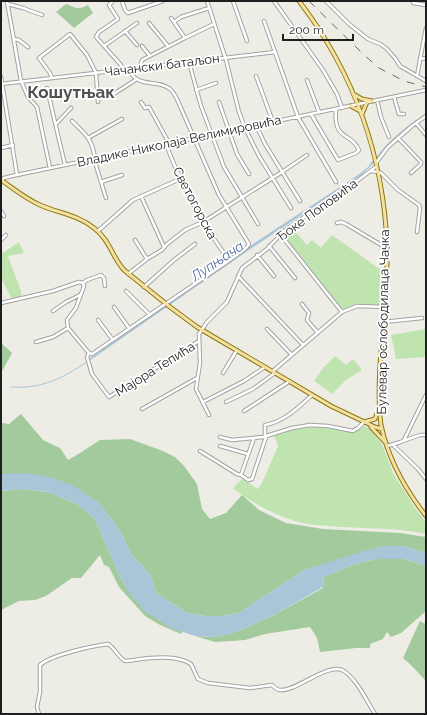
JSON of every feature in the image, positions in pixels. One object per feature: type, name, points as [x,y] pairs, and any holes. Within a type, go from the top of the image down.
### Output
[{"type":"main road","name":"Булевар ослободилаца Чачка","points":[[299,1],[331,47],[355,96],[362,113],[377,164],[383,198],[387,248],[385,307],[379,380],[382,429],[386,445]]},
{"type":"main road","points":[[367,102],[362,113],[352,105],[355,96],[372,101]]},
{"type":"main road","points":[[1,180],[37,203],[89,224],[98,231],[108,243],[121,266],[128,274],[170,308],[201,330],[340,411],[382,429]]},
{"type":"main road","points":[[364,422],[375,419],[380,405]]},
{"type":"main road","points":[[369,424],[386,445],[399,476],[411,496],[426,516]]},
{"type":"street","points":[[113,1],[109,5],[118,19],[99,32],[96,37],[121,65],[122,70]]},
{"type":"street","points":[[122,1],[126,12],[130,13],[163,1]]},
{"type":"street","points":[[207,1],[245,128],[272,178],[291,208]]},
{"type":"street","points":[[233,1],[246,41]]},
{"type":"street","points":[[274,1],[320,65],[337,94],[342,108]]},
{"type":"street","points":[[326,1],[349,24],[368,39],[384,46],[400,66],[426,81]]},
{"type":"street","points":[[413,3],[426,5],[425,1]]},
{"type":"street","points":[[42,15],[7,3],[21,81],[27,95],[37,107],[50,168]]},
{"type":"street","points":[[174,22],[181,17],[209,8]]},
{"type":"street","points":[[171,18],[185,38]]},
{"type":"street","points":[[264,21],[298,117],[336,182]]},
{"type":"street","points":[[104,46],[137,23]]},
{"type":"street","points":[[148,23],[168,46]]},
{"type":"street","points":[[142,67],[142,61],[150,56],[214,24]]},
{"type":"street","points":[[417,76],[426,28]]},
{"type":"street","points":[[125,31],[137,45]]},
{"type":"street","points":[[52,78],[39,58],[70,34],[87,55],[96,73],[98,102]]},
{"type":"street","points":[[14,39],[19,40],[28,47]]},
{"type":"street","points":[[142,46],[150,56]]},
{"type":"street","name":"Чачански батаљон","points":[[2,84],[275,52]]},
{"type":"street","points":[[420,59],[426,58]]},
{"type":"street","points":[[189,62],[196,90],[211,135],[224,167],[258,224]]},
{"type":"street","points":[[83,283],[84,286],[76,308],[67,320],[68,328],[89,353],[92,354],[224,264],[246,248],[249,244],[226,208],[210,177],[177,100],[171,90],[159,84],[147,83],[137,79],[128,69]]},
{"type":"street","points":[[256,76],[273,122]]},
{"type":"street","points":[[1,78],[18,174]]},
{"type":"street","points":[[112,95],[137,79]]},
{"type":"street","points":[[307,80],[319,112]]},
{"type":"street","points":[[196,90],[216,83]]},
{"type":"street","points":[[47,88],[65,165]]},
{"type":"street","name":"Владике Николаја Велимировића","points":[[1,180],[18,174],[426,90]]},
{"type":"street","points":[[394,97],[399,114],[404,114]]},
{"type":"street","points":[[377,100],[389,137]]},
{"type":"street","name":"Светогорска","points":[[141,102],[145,108],[149,107],[168,144],[180,179],[203,222],[229,259]]},
{"type":"street","points":[[219,102],[238,157],[249,174]]},
{"type":"street","points":[[55,124],[71,108]]},
{"type":"street","points":[[311,114],[338,160],[356,153],[359,149],[338,130],[335,120],[336,109]]},
{"type":"street","name":"Ђоке Поповића","points":[[201,330],[227,302],[244,266],[269,246],[280,234],[370,171],[377,164],[388,147],[426,116]]},
{"type":"street","points":[[88,138],[122,119]]},
{"type":"street","points":[[72,121],[93,145],[94,159],[106,198]]},
{"type":"street","points":[[416,123],[426,135]]},
{"type":"street","points":[[256,125],[267,148],[300,201]]},
{"type":"street","points":[[398,138],[421,162],[411,173]]},
{"type":"street","points":[[1,148],[13,145]]},
{"type":"street","points":[[128,274],[185,230],[203,222],[226,208],[307,155]]},
{"type":"street","points":[[370,171],[383,174],[398,190],[419,205],[418,232]]},
{"type":"street","points":[[101,182],[122,176]]},
{"type":"street","points":[[98,231],[124,207],[140,196],[180,179]]},
{"type":"street","points":[[140,196],[164,247]]},
{"type":"street","points":[[1,211],[4,216]]},
{"type":"street","points":[[337,222],[346,224],[387,248]]},
{"type":"street","points":[[280,234],[342,312]]},
{"type":"street","points":[[1,240],[6,236]]},
{"type":"street","points":[[135,240],[147,258]]},
{"type":"street","points":[[144,286],[195,244]]},
{"type":"street","points":[[269,246],[295,278]]},
{"type":"street","points":[[257,255],[274,276]]},
{"type":"street","points":[[1,303],[57,290],[80,282],[83,283],[101,275],[104,277],[105,286]]},
{"type":"street","points":[[238,276],[303,345]]},
{"type":"street","points":[[126,291],[150,315]]},
{"type":"street","points":[[53,311],[81,294]]},
{"type":"street","points":[[302,304],[309,313],[307,320],[318,333]]},
{"type":"street","points":[[226,402],[252,389],[274,372],[342,312],[357,306],[385,307]]},
{"type":"street","points":[[114,307],[129,328]]},
{"type":"street","points":[[383,322],[422,318]]},
{"type":"street","points":[[98,320],[113,340]]},
{"type":"street","points":[[36,342],[53,337],[68,328]]},
{"type":"street","points":[[201,330],[199,335],[200,363],[196,389],[209,415]]},
{"type":"street","points":[[267,330],[292,355]]},
{"type":"street","name":"Мајора Тепића","points":[[89,353],[87,357],[92,374],[110,397],[199,341]]},
{"type":"street","points":[[223,373],[237,350]]},
{"type":"street","points":[[203,402],[244,381],[265,367]]},
{"type":"street","points":[[142,409],[198,378]]},
{"type":"street","points":[[244,411],[290,381]]},
{"type":"street","points":[[200,451],[248,480],[252,479],[266,437],[265,425],[271,424],[287,416],[312,395]]},
{"type":"street","points":[[402,441],[426,395]]},
{"type":"street","points":[[220,437],[231,440],[266,437],[288,429],[302,426],[321,425],[353,431],[364,422]]},
{"type":"street","points":[[386,445],[393,445],[420,434],[426,435]]},
{"type":"street","points":[[242,475],[254,438]]},
{"type":"street","points":[[393,445],[426,479]]},
{"type":"street","points":[[220,446],[248,454]]},
{"type":"street","points":[[39,714],[37,707],[40,692],[40,665],[47,660],[82,648],[108,644],[122,660],[125,661],[144,658],[180,660],[191,664],[196,676],[202,681],[237,687],[250,688],[272,685],[278,690],[286,689],[328,671],[339,669],[354,682],[375,714]]},
{"type":"green space","points":[[66,4],[77,8],[82,8],[88,5],[93,13],[74,28],[56,12]]},
{"type":"green space","points":[[291,227],[307,245],[312,240],[321,248],[332,235],[385,273],[383,306],[358,305],[343,310],[282,233]]},
{"type":"green space","points":[[19,242],[24,253],[8,256],[22,294],[20,297],[12,299],[1,278],[1,254]]},
{"type":"green space","points":[[426,329],[426,357],[396,359],[391,335]]},
{"type":"green space","points":[[1,343],[12,353],[1,373]]},
{"type":"green space","points":[[335,356],[346,365],[353,359],[362,370],[346,380],[332,394],[314,381],[324,367]]},
{"type":"green space","points":[[21,414],[43,440],[60,448],[68,460],[100,440],[130,439],[175,457],[184,466],[197,484],[202,509],[210,519],[226,513],[242,495],[259,510],[286,523],[323,529],[400,533],[426,537],[426,553],[404,546],[385,546],[304,570],[239,613],[222,616],[206,616],[187,613],[156,593],[151,576],[131,554],[119,529],[98,502],[8,474],[1,474],[1,423],[9,424]]},
{"type":"green space","points":[[365,426],[370,429],[382,444],[393,473],[415,508],[426,522],[426,534],[402,530],[323,526],[298,522],[267,510],[233,488],[243,478],[257,489],[261,485],[278,446],[274,435],[297,429],[318,427],[355,432]]},
{"type":"green space","points":[[20,489],[48,492],[77,504],[95,519],[118,573],[128,591],[171,628],[182,631],[181,634],[160,625],[145,616],[119,587],[109,567],[104,565],[100,555],[81,578],[72,578],[46,596],[35,600],[19,601],[1,610],[1,491]]},
{"type":"green space","points":[[377,559],[405,559],[426,566],[426,611],[401,633],[391,637],[387,632],[383,639],[370,644],[370,648],[320,652],[317,638],[310,627],[265,634],[245,640],[215,642],[195,636],[216,637],[233,633],[274,615],[323,588],[324,577],[355,564]]},
{"type":"green space","points":[[420,621],[426,624],[426,681],[403,658]]},
{"type":"water","points":[[373,160],[374,163],[360,176],[249,250],[89,361],[89,359],[250,246],[358,175],[368,167]]},
{"type":"water","points":[[23,473],[50,477],[72,485],[98,502],[119,529],[131,554],[151,576],[156,593],[187,613],[206,616],[222,616],[239,613],[304,570],[385,546],[404,546],[426,553],[426,566],[405,559],[377,559],[355,564],[324,577],[323,587],[274,615],[233,633],[216,637],[195,636],[171,628],[144,611],[128,591],[118,573],[95,519],[77,504],[48,492],[20,489],[1,491],[1,474]]},
{"type":"waterway","name":"Лупњача","points":[[376,158],[399,134],[426,114]]},
{"type":"waterway","name":"Лупњача","points":[[11,387],[33,386],[52,381],[70,373],[88,361]]},
{"type":"railway","points":[[309,1],[379,68],[404,81],[426,87]]},
{"type":"district","name":"Кошутњак","points":[[71,92]]}]
